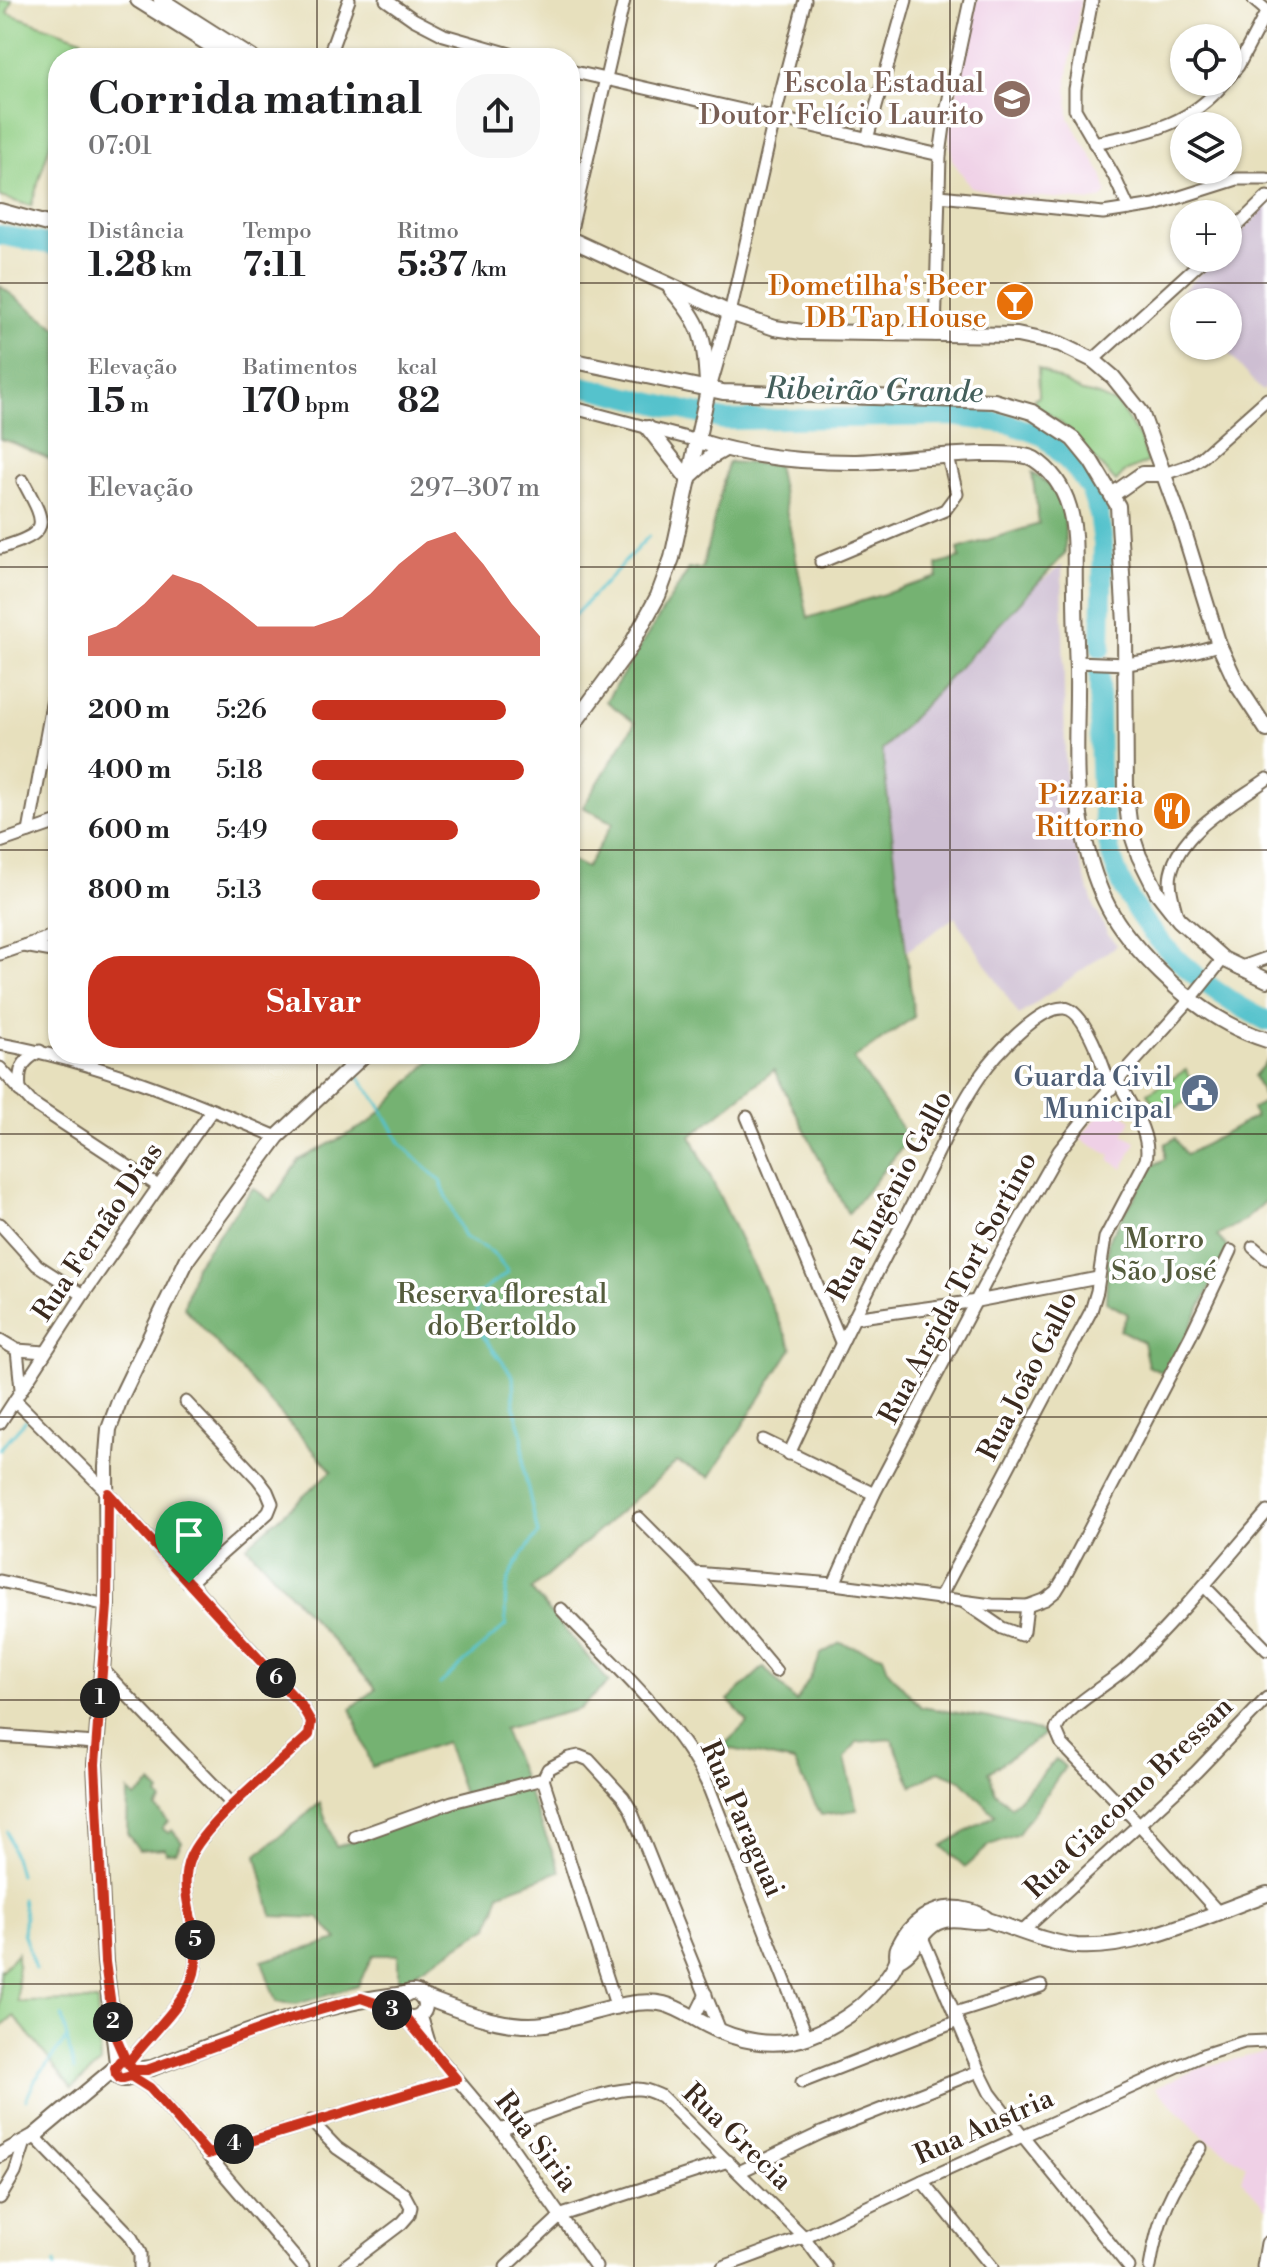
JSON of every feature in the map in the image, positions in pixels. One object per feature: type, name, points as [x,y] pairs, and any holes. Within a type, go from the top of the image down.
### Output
[{"type":"main road","points":[[138,0],[215,48]]},
{"type":"main road","points":[[161,0],[236,48]]},
{"type":"main road","points":[[0,211],[48,224]]},
{"type":"main road","points":[[580,242],[730,313],[775,328],[802,332],[1025,336],[1060,344],[1093,360],[1113,377],[1141,412],[1219,645],[1246,699],[1267,730]]},
{"type":"main road","points":[[665,282],[685,304],[702,333],[707,397]]},
{"type":"main road","points":[[580,715],[629,649],[653,607],[672,558],[707,397],[730,313]]},
{"type":"main road","points":[[580,363],[707,397],[766,395],[994,401],[1032,412],[1061,429],[1080,447],[1118,506],[1127,664],[1126,797],[1130,829],[1157,892],[1219,965],[1239,968],[1267,980]]},
{"type":"main road","points":[[648,428],[690,478]]},
{"type":"main road","points":[[698,441],[725,449],[802,461],[853,462],[1021,454],[1044,467],[1059,483],[1070,509],[1077,789],[1086,845],[1095,876],[1108,908],[1123,933],[1229,1025],[1267,1040]]},
{"type":"main road","points":[[690,478],[711,457],[725,449]]},
{"type":"main road","points":[[1112,495],[1142,474],[1164,474]]},
{"type":"main road","points":[[1246,699],[1267,717]]},
{"type":"main road","points":[[125,2068],[115,2036],[104,1948],[95,1743],[107,1605],[106,1467],[109,1429],[120,1399],[188,1258],[277,1137],[354,1064]]},
{"type":"main road","points":[[897,1960],[896,1951],[911,1929],[930,1913],[954,1908],[1073,1945],[1099,1946],[1157,1933],[1267,1894]]},
{"type":"main road","points":[[0,2155],[30,2139],[92,2089],[125,2068],[152,2068],[275,2024],[361,1998],[458,2009],[512,2023],[541,2025],[647,2002],[663,2004],[721,2033],[745,2039],[778,2043],[807,2037],[858,2009],[881,1985],[897,1960],[905,1957],[921,1935],[935,1924],[945,1920],[978,1923],[988,1920]]},
{"type":"main road","points":[[361,1998],[412,2018],[418,2004]]},
{"type":"main road","points":[[402,2014],[399,2004],[418,2004]]},
{"type":"street","points":[[332,48],[349,0]]},
{"type":"street","points":[[386,0],[430,30],[490,48]]},
{"type":"street","points":[[580,192],[624,0]]},
{"type":"street","points":[[730,313],[805,0]]},
{"type":"street","points":[[867,139],[906,0]]},
{"type":"street","points":[[935,335],[940,155],[970,0]]},
{"type":"street","points":[[1092,0],[1074,100],[1080,120],[1129,209]]},
{"type":"street","points":[[1242,58],[1267,11],[1254,0]]},
{"type":"street","points":[[580,74],[775,115],[940,155]]},
{"type":"street","points":[[1094,143],[1169,126],[1186,117],[1209,96]]},
{"type":"street","points":[[940,196],[1080,212],[1155,205],[1237,179],[1267,179]]},
{"type":"street","points":[[1242,221],[1267,197]]},
{"type":"street","points":[[1093,360],[1190,272]]},
{"type":"street","points":[[1164,474],[1190,465],[1202,457],[1267,399]]},
{"type":"street","points":[[580,410],[698,441]]},
{"type":"street","points":[[821,562],[935,516],[950,505],[957,494],[948,457]]},
{"type":"street","points":[[0,548],[32,537],[42,522],[23,481]]},
{"type":"street","points":[[1076,662],[1127,664],[1219,645]]},
{"type":"street","points":[[29,832],[48,727]]},
{"type":"street","points":[[1179,920],[1171,894],[1171,875],[1184,847],[1200,828],[1267,779]]},
{"type":"street","points":[[0,842],[48,825]]},
{"type":"street","points":[[0,954],[48,938]]},
{"type":"street","points":[[24,946],[48,950]]},
{"type":"street","points":[[1239,968],[1267,958]]},
{"type":"street","name":"Rua Argida Tort Sortino","points":[[834,1584],[874,1494],[1059,1151],[1219,965]]},
{"type":"street","name":"Rua Eugênio Gallo","points":[[789,1454],[853,1318],[981,1075],[999,1051],[1023,1028],[1048,1012],[1063,1008],[1078,1016]]},
{"type":"street","name":"Rua João Gallo","points":[[939,1599],[1091,1311],[1105,1238],[1141,1171],[1148,1150],[1118,1081],[1102,1060],[1078,1016]]},
{"type":"street","points":[[0,1044],[48,1054]]},
{"type":"street","points":[[20,1092],[18,1074],[22,1064],[40,1051]]},
{"type":"street","points":[[1102,1060],[1118,1081]]},
{"type":"street","points":[[78,1064],[212,1110],[277,1137]]},
{"type":"street","points":[[0,1068],[20,1092],[71,1131],[158,1186]]},
{"type":"street","name":"Rua Fernão Dias","points":[[0,1423],[83,1295],[212,1110]]},
{"type":"street","points":[[747,1117],[841,1342]]},
{"type":"street","points":[[0,1224],[37,1265],[83,1295]]},
{"type":"street","points":[[1253,1247],[1267,1259]]},
{"type":"street","points":[[694,1573],[834,1584],[963,1602],[1029,1606],[1056,1591],[1191,1335],[1231,1251]]},
{"type":"street","points":[[853,1318],[977,1301],[1098,1278]]},
{"type":"street","points":[[0,1340],[17,1350],[45,1352]]},
{"type":"street","points":[[17,1350],[18,1395],[301,1705],[311,1722],[309,1735],[233,1805],[197,1844],[186,1868],[197,1954],[190,1985],[125,2068],[150,2088],[303,2267]]},
{"type":"street","points":[[186,1402],[258,1479],[272,1503],[268,1513],[189,1583]]},
{"type":"street","points":[[763,1440],[874,1494]]},
{"type":"street","points":[[1217,1911],[1062,1744],[1056,1730],[1059,1724],[1123,1670],[1204,1586],[1267,1512]]},
{"type":"street","points":[[639,1518],[694,1573],[776,1671]]},
{"type":"street","points":[[0,1581],[107,1605]]},
{"type":"street","points":[[1204,1586],[1267,1650]]},
{"type":"street","points":[[963,1602],[1002,1628],[1021,1635],[1029,1606]]},
{"type":"street","name":"Rua Paraguai","points":[[561,1609],[692,1754],[707,1783],[807,2037]]},
{"type":"street","points":[[103,1670],[233,1805]]},
{"type":"street","name":"Rua Giacomo Bressan","points":[[1023,1931],[1196,1772],[1267,1698]]},
{"type":"street","points":[[0,1736],[95,1743]]},
{"type":"street","points":[[617,2008],[543,1779],[548,1769],[579,1756],[600,1770],[623,1797],[721,2033]]},
{"type":"street","points":[[355,1837],[452,1802],[543,1779]]},
{"type":"street","points":[[921,1935],[979,2071],[998,2105],[1129,2267]]},
{"type":"street","points":[[802,2082],[956,2017],[1041,1986]]},
{"type":"street","points":[[694,2018],[706,1994]]},
{"type":"street","name":"Rua Siria","points":[[418,2004],[432,2050]]},
{"type":"street","name":"Rua Siria","points":[[402,2014],[500,2130],[596,2267]]},
{"type":"street","name":"Rua Austria","points":[[723,2267],[804,2237],[1203,2055],[1244,2042],[1267,2041]]},
{"type":"street","points":[[739,2172],[821,2133],[979,2071]]},
{"type":"street","points":[[208,2154],[456,2079]]},
{"type":"street","name":"Rua Grecia","points":[[500,2130],[602,2095],[637,2088],[661,2096],[804,2237],[826,2267]]},
{"type":"street","points":[[311,2121],[337,2148],[404,2194],[411,2207],[402,2223],[344,2267]]},
{"type":"street","points":[[0,2198],[30,2139],[130,2235],[140,2253],[140,2267]]},
{"type":"street","points":[[1150,2267],[1164,2208],[1179,2178],[1201,2148]]},
{"type":"street","points":[[506,2267],[562,2215],[728,2161]]},
{"type":"street","points":[[922,2181],[992,2267]]},
{"type":"street","points":[[1263,2267],[1267,2243]]},
{"type":"shaded area","name":"Escola Estadual Doutor Felício Laurito","points":[[976,0],[1081,0],[1067,79],[1069,118],[1102,174],[1107,192],[1103,198],[1092,201],[1003,194],[971,187],[952,160],[949,129]]},
{"type":"shaded area","points":[[1267,205],[1267,386],[1262,391],[1234,360],[1242,360],[1242,288],[1186,288],[1201,272],[1242,272],[1242,231]]},
{"type":"shaded area","points":[[1062,565],[1066,818],[1093,903],[1107,933],[1117,945],[1019,1015],[955,917],[907,951],[881,750],[924,690],[1034,587]]},
{"type":"shaded area","points":[[1109,1104],[1131,1120],[1123,1135],[1136,1142],[1123,1168],[1109,1160],[1111,1156],[1079,1138]]},
{"type":"shaded area","points":[[1267,2052],[1266,2207],[1241,2179],[1246,2165],[1206,2139],[1155,2088],[1202,2067]]},
{"type":"green space","points":[[0,0],[12,0],[7,13],[82,39],[80,48],[48,48],[48,151],[31,206],[0,197]]},
{"type":"green space","points":[[0,286],[48,322],[48,459],[0,439]]},
{"type":"green space","points":[[1038,368],[1082,392],[1117,404],[1140,438],[1148,462],[1125,472],[1116,482],[1061,423],[1036,405],[1034,398],[1039,395]]},
{"type":"green space","name":"Reserva florestal do Bertoldo","points":[[728,462],[777,465],[808,618],[938,577],[937,565],[960,558],[958,549],[1039,524],[1032,473],[1053,489],[1063,507],[1065,554],[882,750],[914,1017],[854,1059],[909,1139],[848,1214],[774,1070],[691,1136],[792,1348],[710,1477],[677,1462],[531,1590],[609,1682],[579,1709],[503,1729],[560,1871],[500,1893],[489,1927],[398,1983],[398,1955],[373,1955],[358,1986],[297,2004],[276,2002],[262,1961],[338,1940],[319,1918],[272,1916],[257,1855],[320,1803],[336,1847],[466,1803],[446,1742],[372,1767],[351,1708],[376,1689],[247,1546],[332,1471],[184,1307],[195,1266],[253,1188],[271,1201],[299,1160],[369,1123],[427,1064],[580,1064],[580,865],[586,868],[613,823],[583,807],[635,723],[606,701],[689,569],[702,569]]},
{"type":"green space","name":"Morro São José","points":[[1267,1061],[1267,1200],[1245,1220],[1217,1236],[1229,1249],[1167,1375],[1148,1366],[1143,1342],[1120,1330],[1128,1314],[1106,1302],[1108,1241],[1154,1165],[1165,1159],[1165,1144],[1175,1138],[1186,1155],[1255,1117],[1252,1109],[1266,1101],[1254,1076]]},
{"type":"green space","points":[[1186,1070],[1200,1094],[1162,1116],[1148,1093]]},
{"type":"green space","points":[[840,1643],[883,1656],[889,1672],[921,1707],[990,1718],[1046,1733],[989,1772],[995,1792],[1011,1807],[1056,1759],[1065,1767],[1018,1834],[990,1845],[965,1867],[942,1846],[995,1815],[961,1780],[939,1771],[912,1786],[892,1739],[857,1742],[845,1758],[857,1810],[821,1815],[794,1762],[722,1747],[748,1722],[728,1700],[764,1667],[796,1702],[821,1654]]},
{"type":"green space","points":[[151,1784],[160,1793],[158,1796],[162,1801],[156,1808],[168,1821],[162,1828],[168,1833],[172,1830],[182,1842],[176,1852],[166,1853],[165,1848],[139,1850],[127,1833],[128,1791],[135,1798]]},
{"type":"green space","points":[[17,1953],[18,2002],[97,2001],[100,2064],[72,2088],[14,2016],[0,2026],[0,1969]]},
{"type":"waterway","name":"Ribeirão Grande","points":[[0,235],[48,244]]},
{"type":"waterway","name":"Ribeirão Grande","points":[[580,385],[724,420],[952,416],[1010,424],[1045,437],[1090,489],[1099,514],[1103,544],[1101,648]]},
{"type":"waterway","points":[[580,609],[649,536]]},
{"type":"waterway","name":"Ribeirão Grande","points":[[1099,671],[1104,818],[1113,861],[1124,887],[1137,912],[1174,956],[1218,992],[1267,1021]]},
{"type":"waterway","points":[[358,1076],[379,1104],[401,1144],[440,1181],[464,1237],[492,1252],[508,1272],[477,1295],[477,1328],[513,1376],[514,1407],[522,1432],[524,1471],[538,1534],[510,1575],[506,1625],[440,1684]]},
{"type":"waterway","points":[[0,1449],[26,1420]]},
{"type":"waterway","points":[[7,1831],[19,1875]]},
{"type":"waterway","points":[[22,1899],[25,1915],[23,1932],[35,1969]]},
{"type":"waterway","points":[[62,2016],[74,2070]]},
{"type":"waterway","points":[[26,2100],[35,2080],[67,2038]]},
{"type":"waterway","points":[[55,2262],[55,2267]]},
{"type":"place","name":"Escola Estadual Doutor Felício Laurito","points":[[1012,99]]},
{"type":"place","name":"Dometilha's Beer DB Tap House","points":[[1015,302]]},
{"type":"place","name":"Pizzaria Rittorno","points":[[1172,811]]},
{"type":"place","name":"Guarda Civil Municipal","points":[[1200,1093]]},
{"type":"route","points":[[189,1583],[108,1493],[107,1605],[95,1764],[105,1962],[115,2036],[126,2061],[133,2070],[147,2070],[289,2019],[361,1998],[401,2012],[456,2079],[208,2154],[150,2088],[131,2076],[120,2079],[115,2068],[120,2061],[126,2061],[129,2062],[179,2001],[195,1972],[197,1954],[186,1880],[190,1856],[233,1805],[309,1735],[311,1722],[301,1705],[189,1583]]}]
